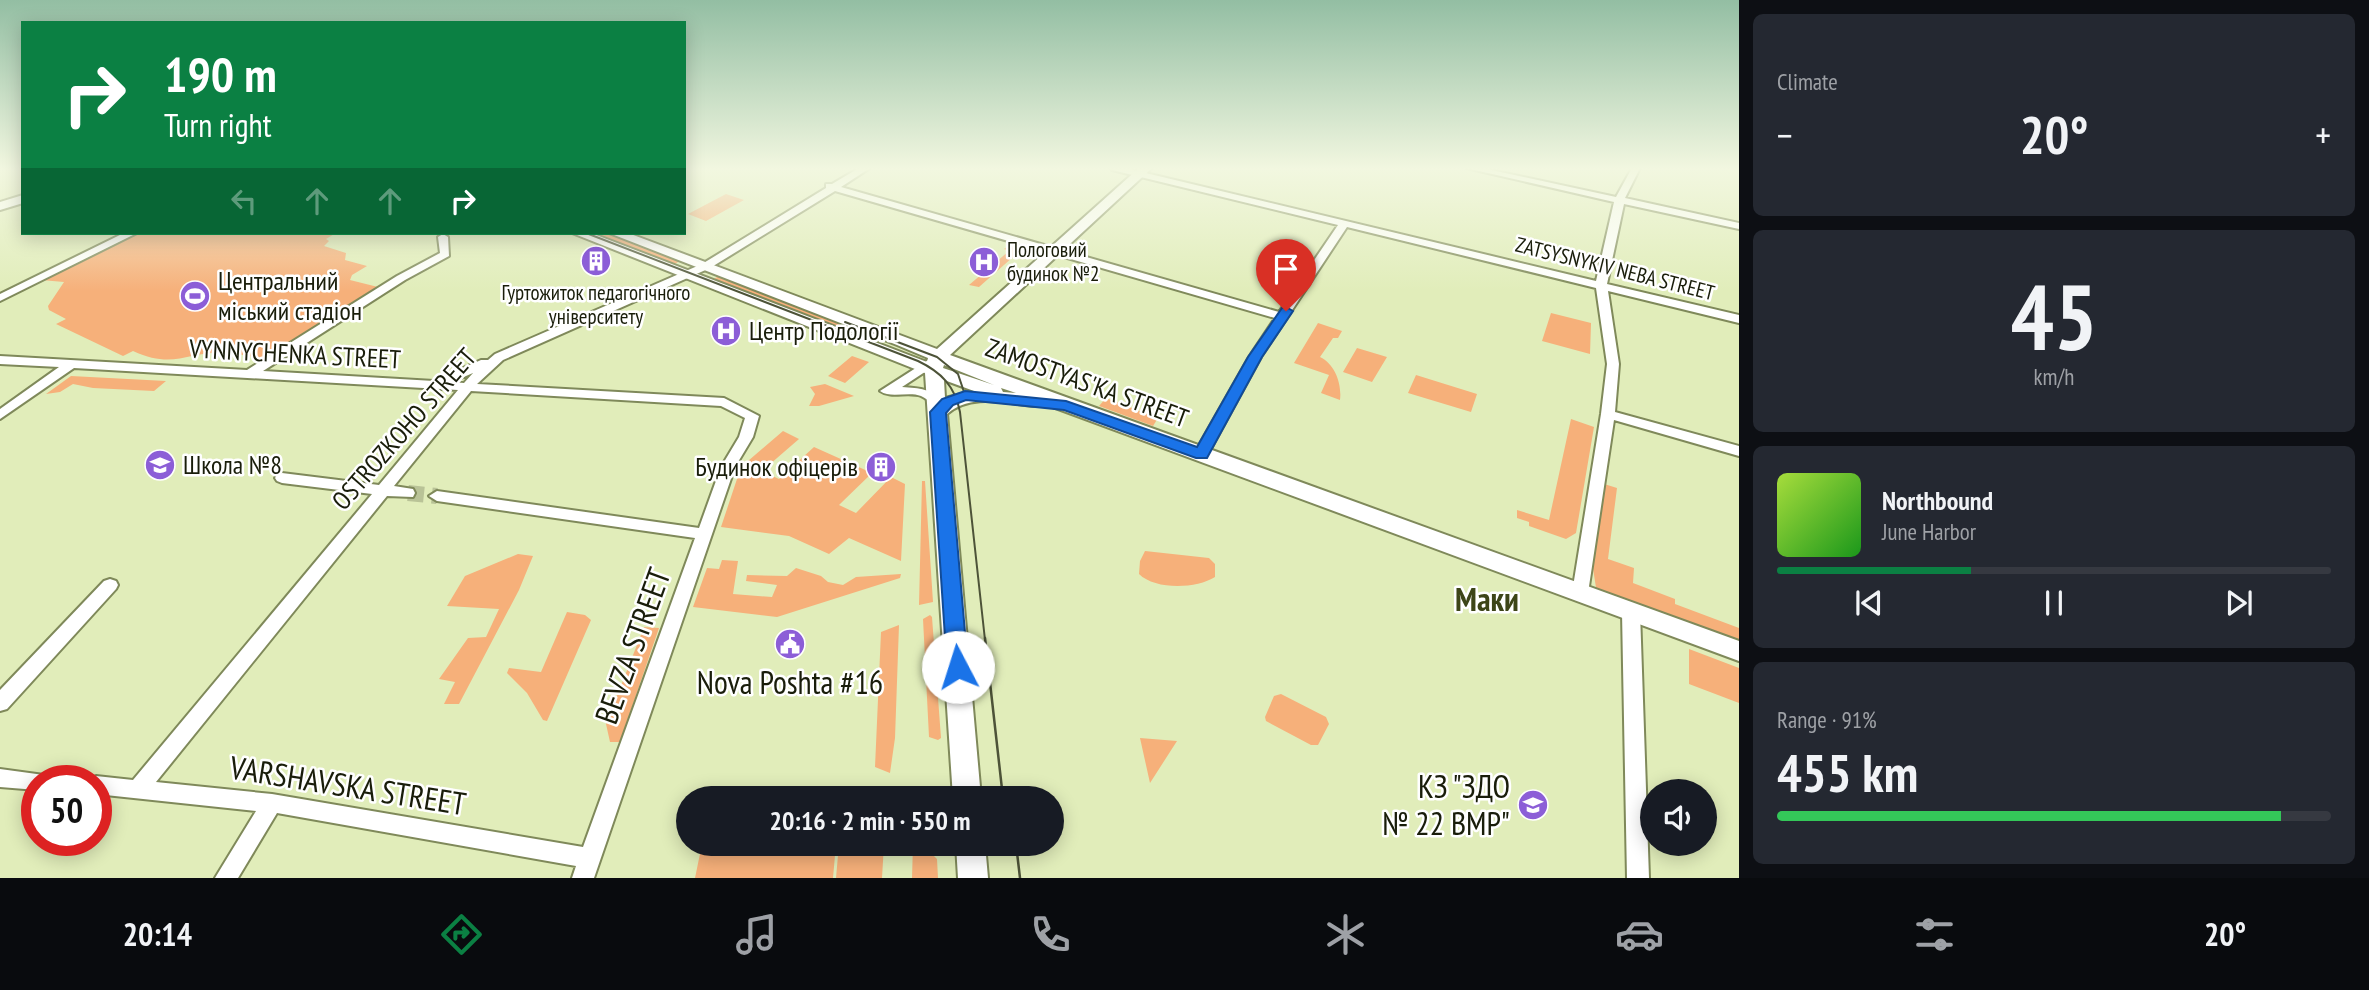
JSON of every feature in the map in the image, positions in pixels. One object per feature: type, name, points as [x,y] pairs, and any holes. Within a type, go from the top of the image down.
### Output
[{"type":"main road","points":[[932,362],[1102,209]]},
{"type":"main road","points":[[584,235],[889,353],[932,362]]},
{"type":"main road","name":"ZAMOSTYAS'KA STREET","points":[[621,235],[904,341],[932,362],[973,386],[1040,401]]},
{"type":"main road","points":[[904,341],[954,343]]},
{"type":"main road","points":[[954,343],[956,355],[972,371]]},
{"type":"main road","points":[[932,362],[938,407],[966,786]]},
{"type":"main road","name":"ZAMOSTYAS'KA STREET","points":[[932,362],[972,371],[1739,651]]},
{"type":"main road","points":[[938,407],[965,395],[1066,405]]},
{"type":"main road","points":[[972,856],[973,878]]},
{"type":"street","name":"OSTROZKOHO STREET","points":[[138,789],[469,386],[499,357],[706,266],[799,209]]},
{"type":"street","points":[[908,209],[1283,317]]},
{"type":"street","name":"ZATSYSNYKIV NEBA STREET","points":[[1291,209],[1739,319]]},
{"type":"street","points":[[1580,593],[1608,414],[1612,364],[1601,285],[1618,209]]},
{"type":"street","points":[[1664,209],[1739,226]]},
{"type":"street","points":[[1201,454],[1255,357],[1345,223]]},
{"type":"street","points":[[0,298],[128,235]]},
{"type":"street","points":[[252,373],[401,278],[445,254],[443,237]]},
{"type":"street","points":[[437,384],[499,357]]},
{"type":"street","name":"VYNNYCHENKA STREET","points":[[0,360],[724,402],[752,416]]},
{"type":"street","points":[[932,362],[887,391],[907,389],[923,392],[938,407]]},
{"type":"street","points":[[0,415],[70,365]]},
{"type":"street","points":[[1608,414],[1739,451]]},
{"type":"street","name":"BEVZA STREET","points":[[587,868],[728,467],[746,437],[752,416]]},
{"type":"street","points":[[282,478],[408,493]]},
{"type":"street","points":[[437,496],[705,534]]},
{"type":"street","points":[[0,703],[110,585]]},
{"type":"street","points":[[1631,612],[1638,878]]},
{"type":"street","points":[[0,778],[21,780]]},
{"type":"street","name":"VARSHAVSKA STREET","points":[[112,787],[272,803],[587,868]]},
{"type":"street","points":[[226,878],[272,803]]},
{"type":"shaded area","points":[[698,209],[728,209],[706,221],[688,214]]},
{"type":"shaded area","name":"Центральний міський стадіон","points":[[132,235],[333,235],[326,239],[329,241],[324,246],[346,253],[345,260],[367,266],[352,275],[350,280],[382,288],[269,360],[225,353],[159,359],[133,351],[123,356],[56,324],[66,319],[49,310],[48,306],[64,282],[41,280]]},
{"type":"shaded area","points":[[594,235],[611,235],[680,261],[673,265]]},
{"type":"shaded area","points":[[1008,246],[1021,250],[979,287],[969,285],[1009,251],[1004,249]]},
{"type":"shaded area","points":[[719,276],[866,332],[859,337],[712,280]]},
{"type":"shaded area","points":[[1551,313],[1591,323],[1590,354],[1542,341]]},
{"type":"shaded area","points":[[1318,323],[1342,331],[1338,338],[1333,338],[1320,357],[1330,364],[1336,375],[1340,400],[1321,393],[1329,375],[1294,363]]},
{"type":"shaded area","points":[[1357,348],[1387,357],[1372,382],[1343,372]]},
{"type":"shaded area","points":[[852,356],[869,362],[845,383],[828,376]]},
{"type":"shaded area","points":[[1416,375],[1477,394],[1471,412],[1408,393]]},
{"type":"shaded area","points":[[71,376],[166,381],[154,391],[93,388],[73,384],[60,392],[46,394]]},
{"type":"shaded area","points":[[825,384],[854,396],[819,406],[809,406],[815,394],[810,387]]},
{"type":"shaded area","points":[[1106,398],[1158,418],[1153,426],[1099,406]]},
{"type":"shaded area","points":[[1571,419],[1594,427],[1576,533],[1566,539],[1529,526],[1529,522],[1517,518],[1517,510],[1549,520]]},
{"type":"shaded area","points":[[783,431],[799,439],[762,471],[779,479],[814,447],[872,473],[839,505],[856,513],[891,477],[905,484],[901,561],[849,538],[829,554],[789,536],[721,527],[741,467]]},
{"type":"shaded area","points":[[922,481],[925,481],[933,602],[919,605]]},
{"type":"shaded area","points":[[1601,483],[1617,488],[1608,559],[1634,568],[1633,583],[1675,599],[1675,604],[1739,628],[1739,648],[1597,594],[1592,562]]},
{"type":"shaded area","points":[[1145,551],[1209,558],[1215,564],[1215,577],[1187,586],[1155,583],[1139,574],[1140,561]]},
{"type":"shaded area","points":[[518,554],[533,556],[519,590],[459,704],[444,704],[455,682],[439,679],[468,638],[486,637],[499,609],[447,606],[465,576]]},
{"type":"shaded area","points":[[722,560],[738,561],[733,594],[772,597],[777,585],[746,581],[747,575],[787,576],[796,568],[821,576],[828,582],[843,585],[856,577],[901,574],[900,578],[777,617],[693,607],[707,568],[719,569]]},
{"type":"shaded area","points":[[567,612],[585,615],[591,620],[547,721],[543,720],[527,693],[507,673],[509,668],[541,672]]},
{"type":"shaded area","points":[[930,615],[941,738],[938,740],[929,737],[923,619]]},
{"type":"shaded area","points":[[899,625],[895,738],[890,773],[875,767],[881,632]]},
{"type":"shaded area","points":[[644,627],[659,628],[620,742],[610,742],[606,724]]},
{"type":"shaded area","points":[[1689,649],[1739,668],[1739,703],[1689,684]]},
{"type":"shaded area","points":[[1281,694],[1326,717],[1329,724],[1318,745],[1311,745],[1266,721],[1265,717],[1274,696]]},
{"type":"shaded area","points":[[1140,738],[1177,741],[1150,783]]},
{"type":"shaded area","points":[[700,856],[835,856],[833,878],[695,878]]},
{"type":"shaded area","points":[[838,856],[883,856],[882,878],[836,878]]},
{"type":"shaded area","points":[[913,856],[934,856],[937,859],[938,878],[912,878]]},
{"type":"tunnel","points":[[408,493],[437,496]]},
{"type":"tram line","points":[[591,235],[918,361],[946,381],[955,395],[960,412],[985,640]]},
{"type":"tram line","points":[[845,322],[937,357],[958,374],[965,395]]},
{"type":"tram line","points":[[985,638],[1002,786]]},
{"type":"tram line","points":[[1017,856],[1020,878]]},
{"type":"place","name":"Гуртожиток педагогічного університету","points":[[596,261]]},
{"type":"place","name":"Пологовий будинок №2","points":[[984,262]]},
{"type":"place","name":"Центральний міський стадіон","points":[[195,296]]},
{"type":"place","name":"Центр Подології","points":[[726,331]]},
{"type":"place","name":"Школа №8","points":[[160,465]]},
{"type":"place","name":"Будинок офіцерів","points":[[881,467]]},
{"type":"place","name":"Nova Poshta #16","points":[[790,644]]},
{"type":"place","name":"КЗ \"ЗДО № 22 ВМР\"","points":[[1533,805]]},
{"type":"district","name":"Маки","points":[[1487,599]]},
{"type":"route","points":[[958,667],[938,412],[948,402],[965,395],[1066,405],[1201,454],[1255,357],[1286,311]]}]
